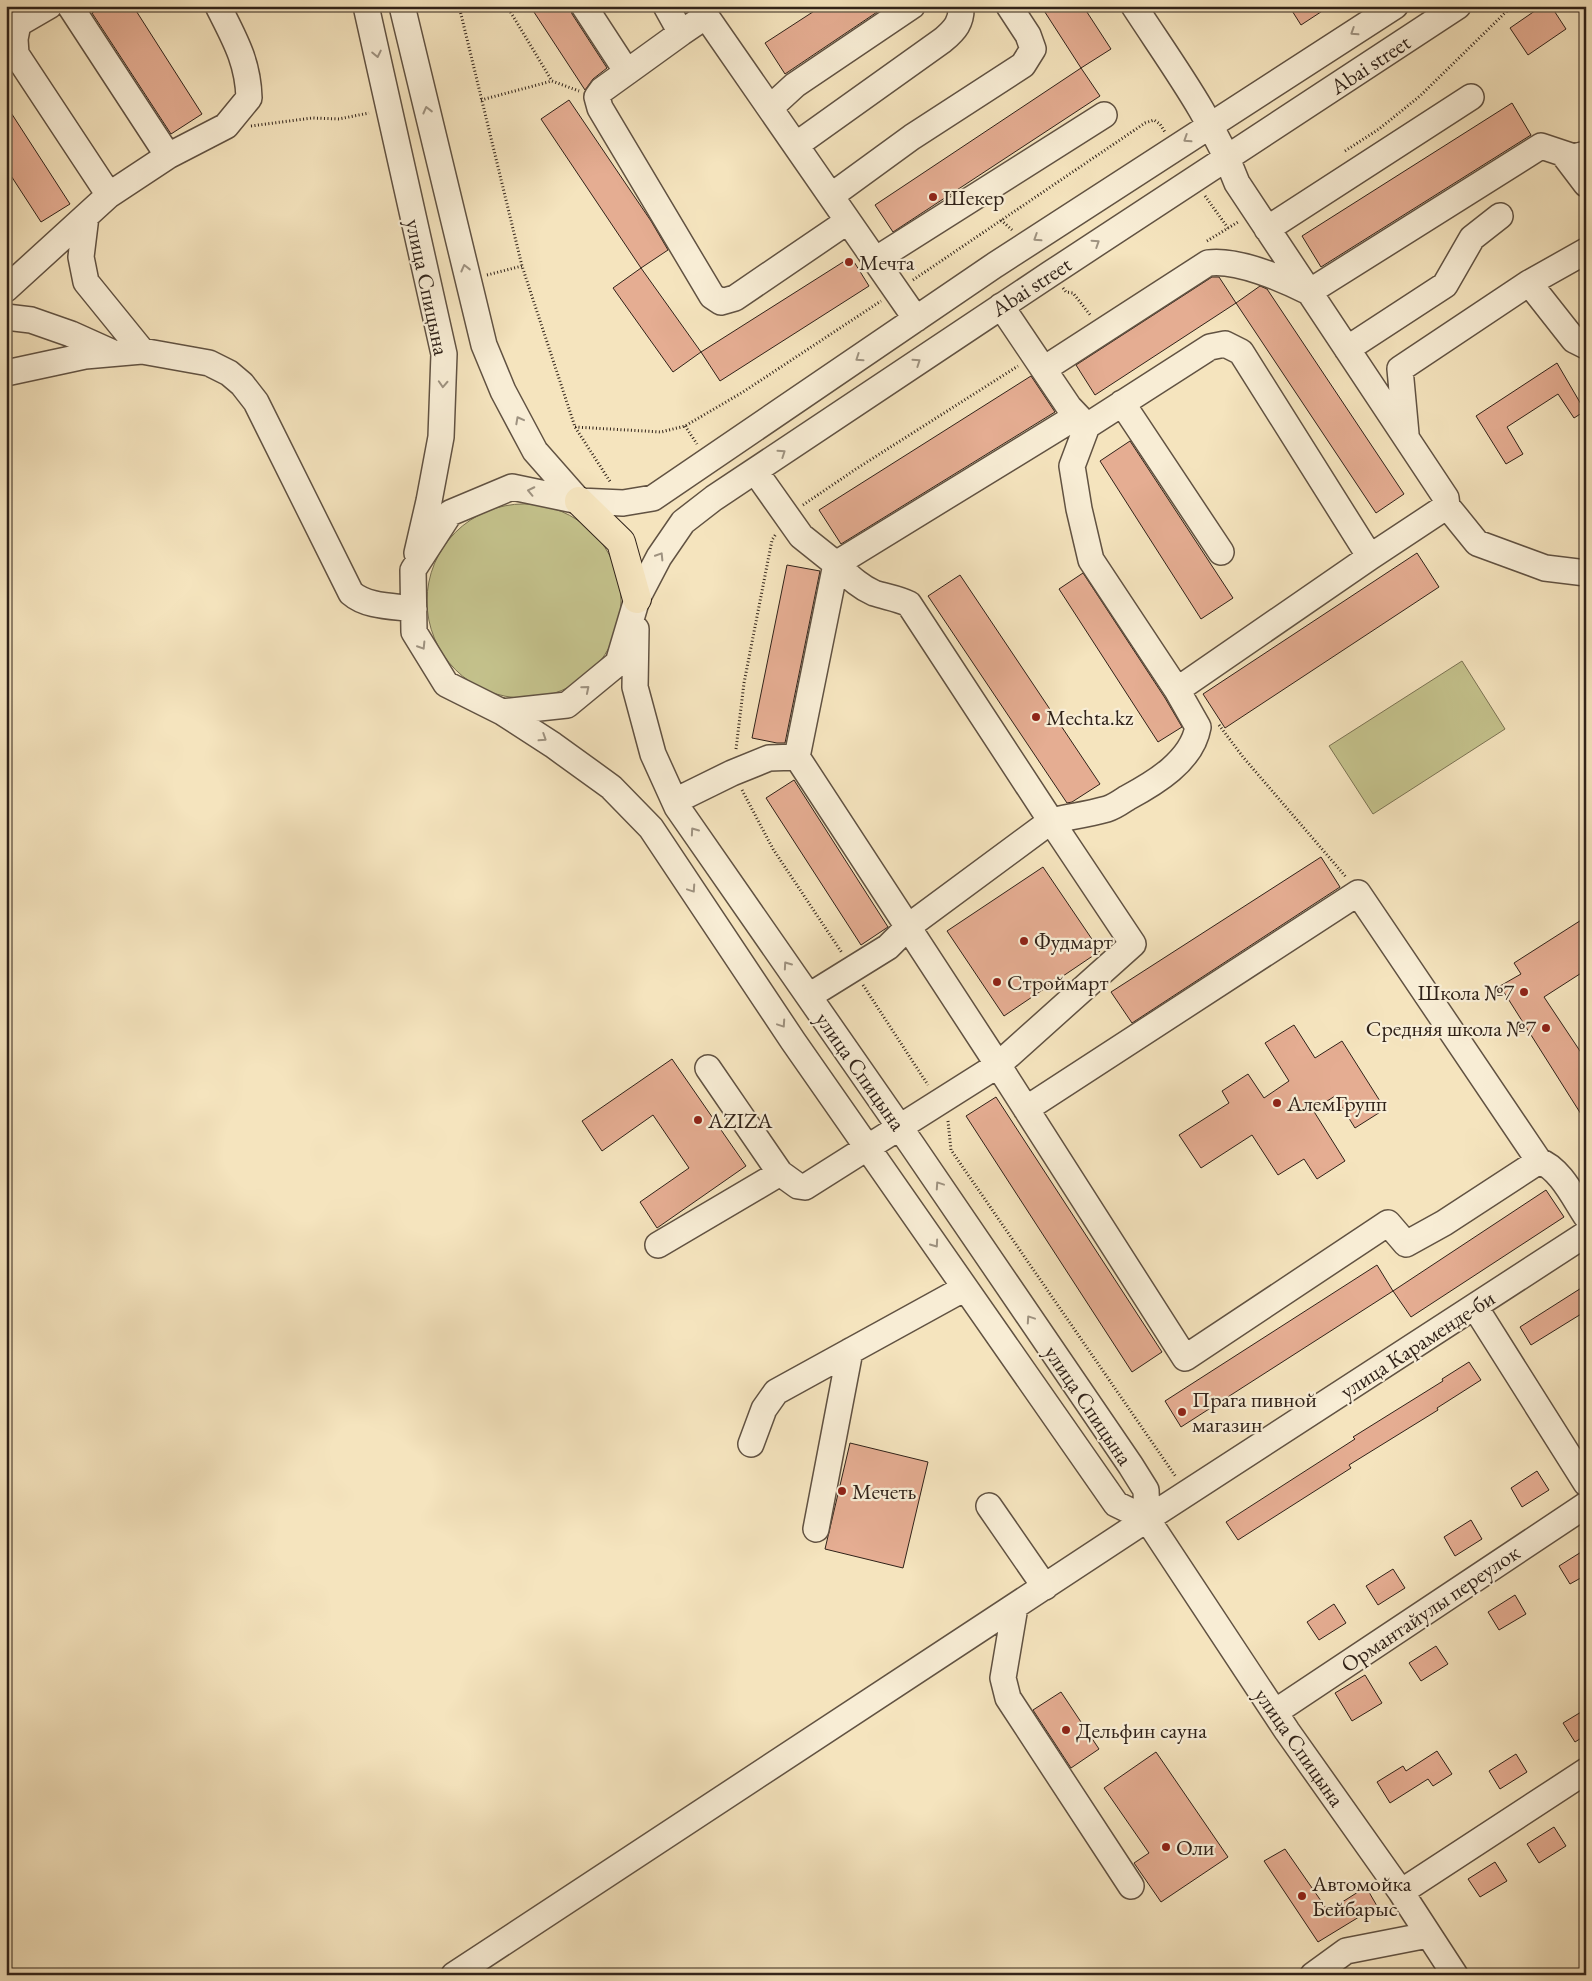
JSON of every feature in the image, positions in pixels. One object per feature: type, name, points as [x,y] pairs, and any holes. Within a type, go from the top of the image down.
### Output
[{"type":"main road","points":[[579,501],[621,542],[637,599]]},
{"type":"street","points":[[49,6],[18,24],[15,39],[16,54],[109,195]]},
{"type":"street","points":[[70,6],[168,156]]},
{"type":"street","points":[[6,289],[109,195],[168,156],[226,126],[249,98],[249,84],[244,58],[218,6]]},
{"type":"street","name":"улица Спицына","points":[[366,6],[444,354],[441,437],[413,570],[414,632],[446,684],[502,712],[553,745],[611,787],[651,828],[794,1041],[1116,1504],[1148,1519]]},
{"type":"street","name":"улица Спицына","points":[[402,6],[484,345],[503,391],[535,451],[579,501]]},
{"type":"street","points":[[584,6],[628,72]]},
{"type":"street","points":[[666,6],[681,33]]},
{"type":"street","points":[[770,108],[795,86],[912,6]]},
{"type":"street","points":[[796,144],[943,40],[956,29],[962,17],[961,6]]},
{"type":"street","points":[[830,196],[912,136],[1023,65],[1033,49],[1028,35],[1009,6]]},
{"type":"street","points":[[1134,6],[1210,124],[1237,182],[1446,498],[1447,506],[1477,542],[1545,568],[1586,573]]},
{"type":"street","name":"Abai street","points":[[413,570],[450,513],[512,487],[579,501],[623,503],[652,498],[995,265],[1210,124],[1395,6]]},
{"type":"street","name":"Abai street","points":[[502,712],[567,705],[618,662],[637,599],[659,557],[683,522],[714,498],[1001,306],[1458,6]]},
{"type":"street","points":[[848,221],[735,298],[721,302],[712,296],[600,108],[597,97],[602,90],[713,11],[770,108],[916,319]]},
{"type":"street","points":[[1262,220],[1471,97]]},
{"type":"street","points":[[875,260],[1104,115]]},
{"type":"street","points":[[1309,292],[1542,146],[1575,154],[1586,184]]},
{"type":"street","points":[[86,216],[81,257],[86,282],[142,350]]},
{"type":"street","points":[[1347,349],[1445,285],[1472,238],[1500,216]]},
{"type":"street","points":[[1406,438],[1400,370],[1529,283],[1586,251]]},
{"type":"street","points":[[1039,362],[1208,263],[1214,262],[1248,269],[1282,279],[1309,292]]},
{"type":"street","points":[[1529,283],[1574,340],[1586,346]]},
{"type":"street","points":[[1001,306],[1069,406],[1082,421]]},
{"type":"street","points":[[6,317],[31,320],[71,334],[114,353]]},
{"type":"street","points":[[1370,557],[1241,352],[1225,344],[1210,347],[1122,404],[1082,421],[836,564],[797,757],[998,1065],[1185,1358],[1388,1223],[1406,1244],[1444,1223],[1539,1161]]},
{"type":"street","points":[[6,373],[85,356],[142,350],[209,363],[229,373],[242,384],[256,402],[351,592],[358,599],[367,602],[414,609]]},
{"type":"street","points":[[1122,404],[1221,552]]},
{"type":"street","points":[[809,996],[888,947],[908,926],[1051,821],[1109,808],[1156,782],[1188,750],[1197,733],[1198,727],[1177,690],[1091,560],[1079,509],[1072,466],[1082,421]]},
{"type":"street","points":[[708,1068],[780,1173],[798,1186],[805,1187],[998,1065],[1133,944],[909,604],[898,598],[875,593],[857,584],[836,564],[801,536],[755,471]]},
{"type":"street","points":[[1177,690],[1447,506]]},
{"type":"street","name":"улица Спицына","points":[[637,599],[635,687],[653,754],[675,801],[1132,1466],[1146,1490],[1148,1519],[1275,1712],[1401,1892],[1455,1975]]},
{"type":"street","points":[[675,801],[732,773],[769,758],[797,757]]},
{"type":"street","points":[[1026,1109],[1358,893],[1539,1161],[1548,1164],[1562,1180],[1586,1216]]},
{"type":"street","points":[[658,1245],[780,1173]]},
{"type":"street","name":"улица Караменде-би","points":[[454,1975],[1187,1493],[1586,1234]]},
{"type":"street","points":[[751,1444],[764,1409],[776,1392],[965,1288]]},
{"type":"street","points":[[1475,1307],[1586,1482]]},
{"type":"street","points":[[816,1529],[850,1351]]},
{"type":"street","name":"Ормантайулы переулок","points":[[1275,1712],[1586,1505]]},
{"type":"street","points":[[989,1506],[1045,1587]]},
{"type":"street","points":[[1015,1607],[1003,1678],[1004,1689],[1008,1698],[1131,1886]]},
{"type":"street","points":[[1401,1892],[1586,1771]]},
{"type":"street","points":[[1313,1975],[1346,1951],[1428,1935]]},
{"type":"path","points":[[460,6],[522,266],[576,427],[623,503]]},
{"type":"path","points":[[507,6],[552,81]]},
{"type":"path","points":[[1340,155],[1379,129],[1420,96],[1512,6]]},
{"type":"path","points":[[481,100],[552,81],[597,97]]},
{"type":"path","points":[[226,126],[258,126],[312,118],[339,119],[389,109]]},
{"type":"path","points":[[1195,178],[1228,228]]},
{"type":"path","points":[[1204,244],[1228,228],[1262,220]]},
{"type":"path","points":[[468,279],[522,266]]},
{"type":"path","points":[[1050,274],[1066,292],[1073,293],[1091,317]]},
{"type":"path","points":[[1083,322],[1099,312]]},
{"type":"path","points":[[1039,362],[856,469],[786,516],[772,540],[744,683],[732,773],[773,849],[939,1101],[947,1117],[951,1150],[1187,1493]]},
{"type":"path","points":[[1216,722],[1242,757],[1339,868],[1358,893]]},
{"type":"shaded area","points":[[524,504],[552,508],[570,516],[578,520],[599,540],[605,547],[617,573],[621,601],[617,629],[609,647],[605,655],[585,676],[578,682],[552,694],[524,698],[496,694],[478,686],[470,682],[449,662],[443,655],[431,629],[427,601],[431,573],[439,555],[443,547],[463,526],[470,520],[496,508]]},
{"type":"shaded area","points":[[1462,661],[1505,729],[1373,814],[1329,746]]},
{"type":"building","points":[[103,6],[133,6],[202,114],[171,134],[92,13]]},
{"type":"building","points":[[530,6],[570,6],[572,14],[607,68],[593,79],[585,90]]},
{"type":"building","points":[[822,6],[886,6],[785,74],[765,43]]},
{"type":"building","points":[[1041,6],[1083,6],[1111,49],[1081,68]]},
{"type":"building","points":[[1289,6],[1330,6],[1301,25]]},
{"type":"building","points":[[1542,6],[1551,6],[1566,29],[1528,55],[1510,28]]},
{"type":"building","points":[[1081,68],[1100,96],[893,232],[875,205]]},
{"type":"building","points":[[569,100],[651,221],[668,250],[641,268],[541,119]]},
{"type":"building","points":[[1512,103],[1531,135],[1321,267],[1302,236]]},
{"type":"building","points":[[6,105],[70,204],[41,222],[6,168]]},
{"type":"building","points":[[851,257],[869,286],[720,381],[701,352]]},
{"type":"building","points":[[641,268],[701,352],[673,372],[613,288]]},
{"type":"building","points":[[1212,277],[1219,277],[1236,303],[1095,395],[1076,365]]},
{"type":"building","points":[[1260,286],[1267,289],[1404,494],[1376,513],[1236,303]]},
{"type":"building","points":[[1557,363],[1585,411],[1574,418],[1558,394],[1507,427],[1523,454],[1506,464],[1476,416]]},
{"type":"building","points":[[1031,376],[1055,412],[841,544],[819,510]]},
{"type":"building","points":[[1130,441],[1233,598],[1201,619],[1100,461]]},
{"type":"building","points":[[1417,553],[1439,587],[1225,728],[1203,694]]},
{"type":"building","points":[[787,565],[820,571],[785,743],[777,743],[752,738]]},
{"type":"building","points":[[1083,573],[1182,727],[1158,742],[1059,589]]},
{"type":"building","points":[[960,575],[1100,784],[1072,802],[1067,803],[928,596]]},
{"type":"building","points":[[794,780],[888,927],[861,945],[766,798]]},
{"type":"building","points":[[1321,857],[1340,887],[1132,1023],[1111,992]]},
{"type":"building","name":"Фудмарт","points":[[1043,867],[1100,951],[1004,1016],[947,931]]},
{"type":"building","name":"Средняя школа №7","points":[[1586,917],[1586,970],[1544,997],[1586,1060],[1586,1122],[1500,986],[1521,974],[1514,963]]},
{"type":"building","name":"АлемГрупп","points":[[1294,1025],[1315,1058],[1342,1041],[1385,1109],[1355,1128],[1335,1096],[1313,1110],[1345,1161],[1317,1179],[1304,1159],[1278,1175],[1252,1135],[1201,1168],[1179,1135],[1229,1103],[1222,1091],[1248,1074],[1264,1098],[1289,1081],[1265,1043]]},
{"type":"building","points":[[672,1059],[746,1166],[657,1228],[640,1202],[689,1168],[653,1115],[602,1151],[582,1121]]},
{"type":"building","points":[[996,1097],[1162,1352],[1132,1372],[966,1116]]},
{"type":"building","points":[[1546,1190],[1564,1217],[1411,1317],[1393,1291]]},
{"type":"building","points":[[1377,1265],[1393,1291],[1181,1427],[1165,1401]]},
{"type":"building","points":[[1586,1285],[1586,1311],[1531,1345],[1520,1327]]},
{"type":"building","points":[[1469,1362],[1481,1380],[1437,1408],[1438,1410],[1349,1465],[1351,1468],[1238,1540],[1226,1522],[1355,1439],[1353,1437],[1443,1381],[1442,1379]]},
{"type":"building","points":[[850,1443],[928,1462],[903,1568],[825,1549]]},
{"type":"building","points":[[1537,1471],[1549,1490],[1522,1507],[1511,1488]]},
{"type":"building","points":[[1471,1520],[1482,1539],[1455,1556],[1444,1537]]},
{"type":"building","points":[[1586,1549],[1586,1575],[1570,1584],[1559,1566]]},
{"type":"building","points":[[1393,1569],[1405,1588],[1378,1605],[1366,1586]]},
{"type":"building","points":[[1515,1595],[1526,1614],[1499,1630],[1488,1612]]},
{"type":"building","points":[[1334,1604],[1346,1623],[1319,1640],[1307,1622]]},
{"type":"building","points":[[1436,1646],[1448,1664],[1421,1681],[1409,1663]]},
{"type":"building","points":[[1365,1675],[1382,1703],[1352,1721],[1335,1693]]},
{"type":"building","name":"Дельфин сауна","points":[[1061,1692],[1099,1749],[1071,1768],[1033,1710]]},
{"type":"building","points":[[1586,1709],[1586,1735],[1575,1742],[1563,1723]]},
{"type":"building","points":[[1437,1751],[1452,1774],[1433,1786],[1428,1779],[1390,1803],[1377,1782],[1403,1766],[1406,1771]]},
{"type":"building","points":[[1156,1752],[1228,1857],[1161,1902],[1134,1863],[1149,1853],[1104,1788]]},
{"type":"building","points":[[1516,1754],[1527,1772],[1500,1789],[1489,1771]]},
{"type":"building","points":[[1554,1827],[1566,1846],[1539,1863],[1527,1844]]},
{"type":"building","name":"Автомойка Бейбарыс","points":[[1285,1849],[1328,1911],[1366,1887],[1377,1906],[1318,1942],[1264,1861]]},
{"type":"building","points":[[1495,1862],[1507,1881],[1480,1897],[1468,1879]]},
{"type":"place","name":"Шекер","points":[[933,197]]},
{"type":"place","name":"Мечта","points":[[849,262]]},
{"type":"place","name":"Mechta.kz","points":[[1036,717]]},
{"type":"place","name":"Фудмарт","points":[[1024,941]]},
{"type":"place","name":"Строймарт","points":[[997,982]]},
{"type":"place","name":"Школа №7","points":[[1524,992]]},
{"type":"place","name":"Средняя школа №7","points":[[1546,1028]]},
{"type":"place","name":"АлемГрупп","points":[[1277,1103]]},
{"type":"place","name":"AZIZA","points":[[698,1120]]},
{"type":"place","name":"Прага пивной магазин","points":[[1182,1412]]},
{"type":"place","name":"Мечеть","points":[[842,1491]]},
{"type":"place","name":"Дельфин сауна","points":[[1066,1730]]},
{"type":"place","name":"Оли","points":[[1166,1847]]},
{"type":"place","name":"Автомойка Бейбарыс","points":[[1302,1896]]}]
